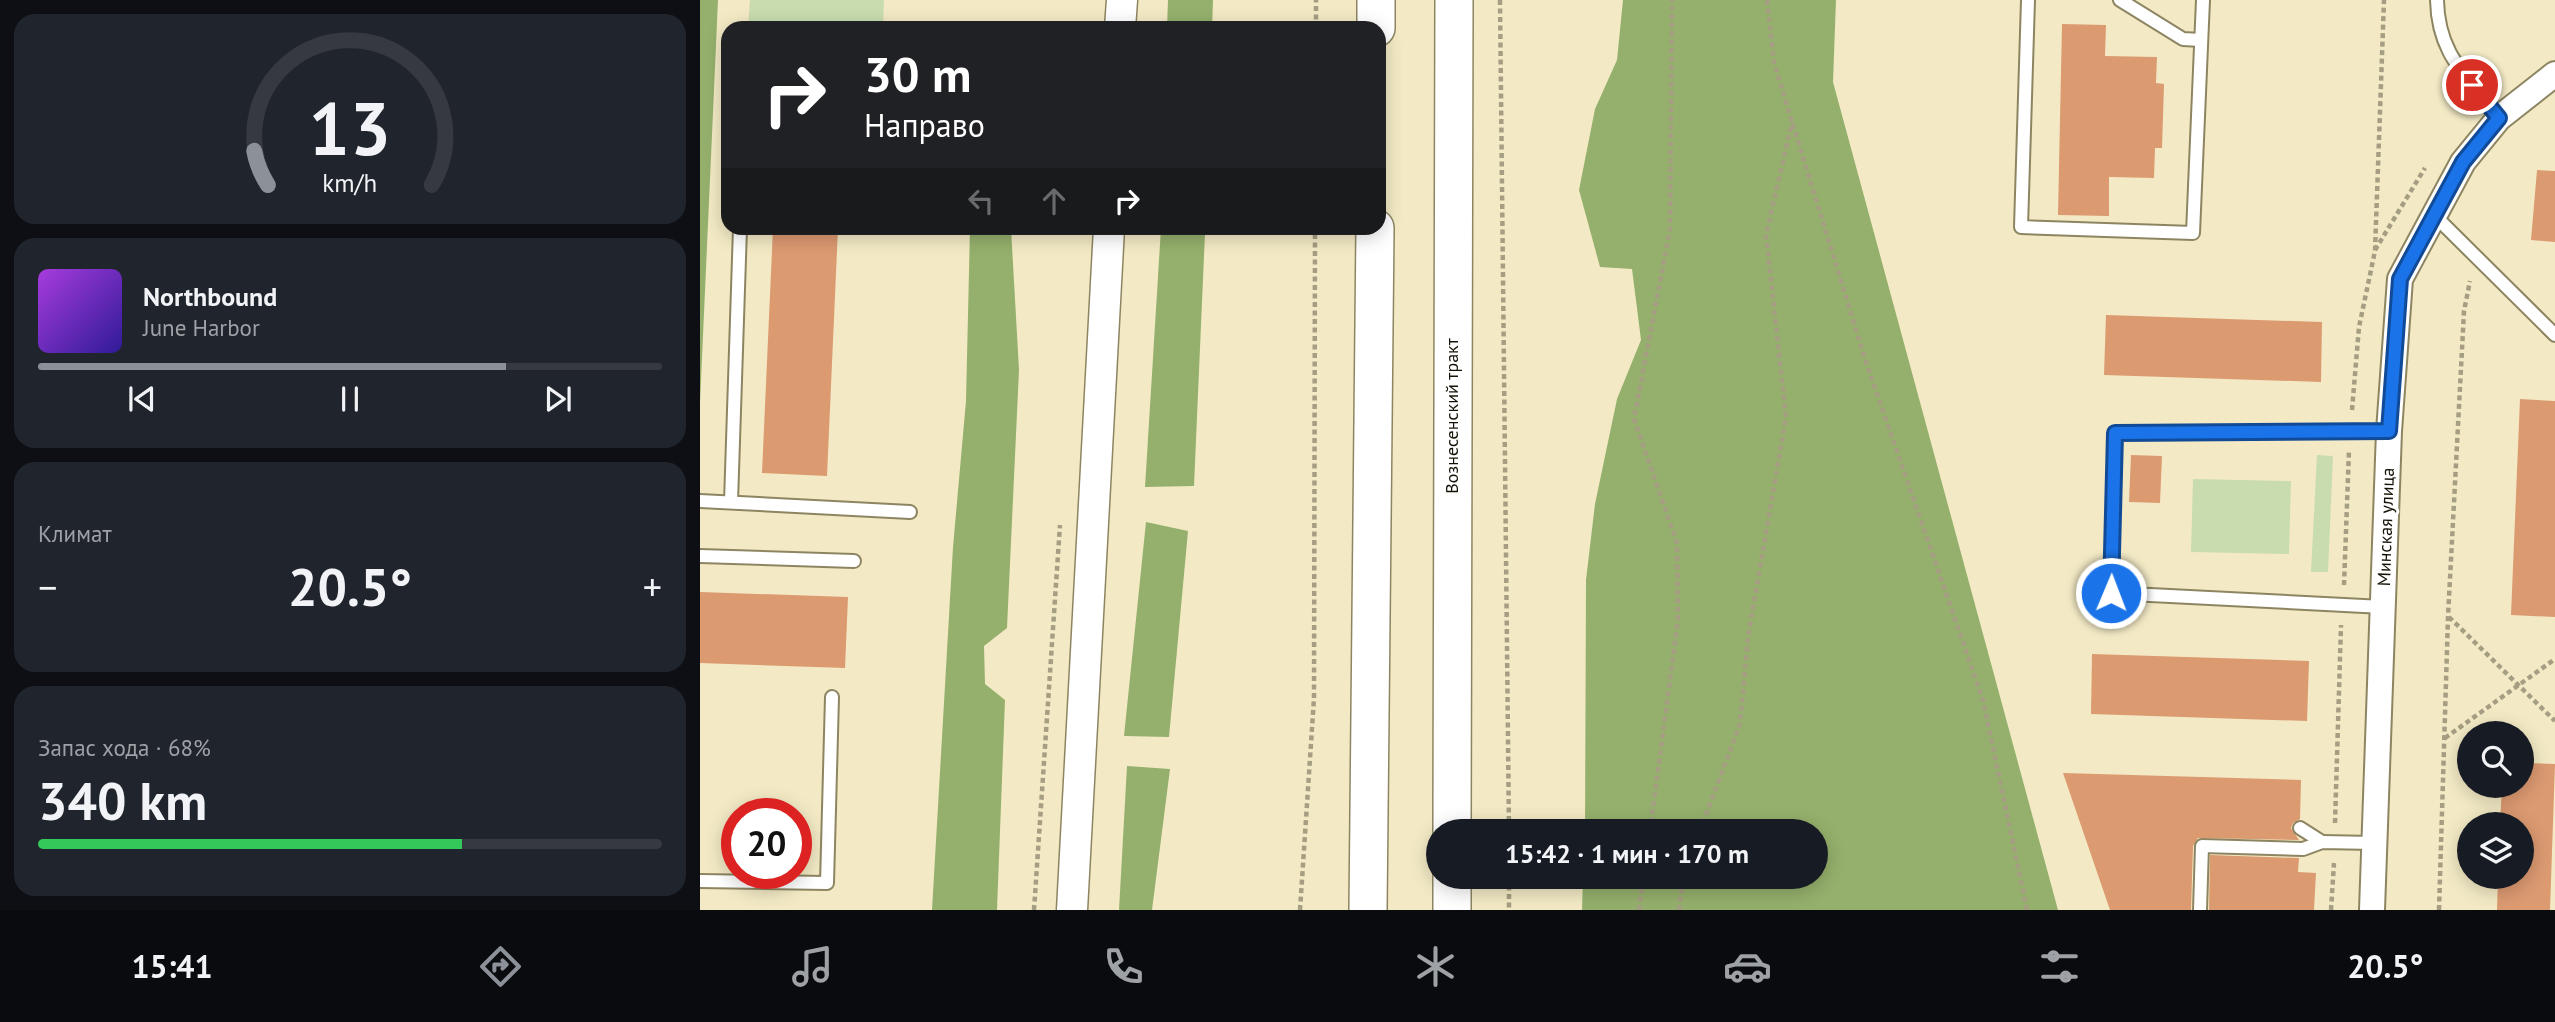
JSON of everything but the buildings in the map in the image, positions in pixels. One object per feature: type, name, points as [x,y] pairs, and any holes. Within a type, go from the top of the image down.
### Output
[{"type":"main road","points":[[1376,0],[1376,21]]},
{"type":"main road","name":"Вознесенский тракт","points":[[1452,819],[1454,0]]},
{"type":"main road","points":[[1368,910],[1375,235]]},
{"type":"main road","points":[[1452,889],[1452,910]]},
{"type":"street","points":[[1120,21],[1122,0]]},
{"type":"street","name":"Минская улица","points":[[2372,910],[2389,431],[2400,279],[2463,162],[2499,118],[2555,74]]},
{"type":"street","points":[[1072,910],[1109,235]]},
{"type":"lane","points":[[2028,0],[2021,227],[2193,233],[2203,0]]},
{"type":"lane","points":[[2120,0],[2183,39],[2201,40]]},
{"type":"lane","points":[[2437,0],[2440,30],[2450,57],[2499,118]]},
{"type":"lane","points":[[2434,215],[2555,335]]},
{"type":"lane","points":[[731,502],[740,235]]},
{"type":"lane","points":[[2383,607],[2111,593],[2115,433],[2389,431]]},
{"type":"lane","points":[[700,501],[910,512]]},
{"type":"lane","points":[[700,556],[854,561]]},
{"type":"lane","points":[[700,881],[827,883],[832,697]]},
{"type":"lane","points":[[2300,828],[2322,842]]},
{"type":"lane","points":[[2200,910],[2202,846],[2303,849],[2322,842],[2374,844]]},
{"type":"path","points":[[1316,0],[1316,21]]},
{"type":"path","points":[[1500,0],[1509,819]]},
{"type":"path","points":[[1652,819],[1678,619],[1677,543],[1634,419],[1670,229],[1672,0]]},
{"type":"path","points":[[1767,0],[1774,62],[1865,359],[1983,700],[2027,910]]},
{"type":"path","points":[[1704,819],[1740,724],[1748,637],[1786,417],[1766,235],[1792,121]]},
{"type":"path","points":[[1300,910],[1314,698],[1315,235]]},
{"type":"path","points":[[2439,910],[2448,617],[2464,312],[2476,256]]},
{"type":"path","points":[[1034,910],[1060,520]]},
{"type":"path","points":[[2448,617],[2555,721]]},
{"type":"path","points":[[2445,738],[2555,659]]},
{"type":"path","points":[[1509,889],[1510,910]]},
{"type":"path","points":[[1639,910],[1642,889]]},
{"type":"path","points":[[1679,910],[1682,889]]},
{"type":"green space","points":[[700,0],[718,0],[700,403]]},
{"type":"green space","points":[[750,0],[884,0],[883,21],[748,21]]},
{"type":"green space","points":[[1168,0],[1213,0],[1212,21],[1167,21]]},
{"type":"green space","points":[[1623,0],[1836,0],[1833,82],[2058,910],[1582,910],[1583,889],[1828,889],[1828,819],[1585,819],[1586,580],[1595,504],[1617,399],[1641,340],[1632,269],[1600,267],[1579,190],[1595,109],[1617,60]]},
{"type":"green space","points":[[970,235],[1011,235],[1019,370],[1007,628],[984,646],[985,684],[1005,700],[997,910],[932,910],[953,547],[966,401]]},
{"type":"green space","points":[[1161,235],[1205,235],[1194,486],[1145,487]]},
{"type":"green space","points":[[2317,455],[2333,456],[2328,572],[2311,572]]},
{"type":"green space","points":[[2193,479],[2291,481],[2289,554],[2191,552]]},
{"type":"green space","points":[[1146,522],[1188,531],[1169,737],[1124,736]]},
{"type":"green space","points":[[1127,766],[1170,769],[1152,910],[1119,910]]},
{"type":"route","points":[[2111,593],[2115,433],[2389,431],[2400,279],[2463,162],[2499,118],[2472,85]]}]
